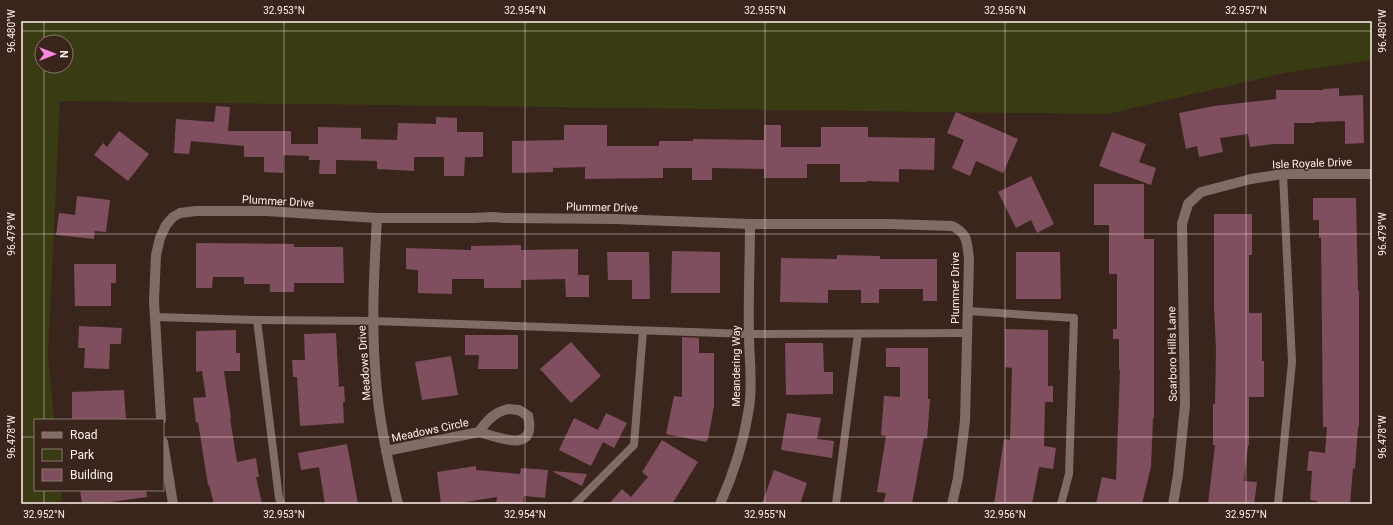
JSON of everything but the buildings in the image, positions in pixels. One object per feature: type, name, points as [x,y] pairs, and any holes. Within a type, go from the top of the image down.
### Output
[{"type":"street","name":"Isle Royale Drive","points":[[1188,204],[1201,192],[1251,178],[1283,174],[1372,174]]},
{"type":"street","name":"Scarboro Hills Lane","points":[[1173,504],[1178,475],[1185,405],[1182,224],[1188,204]]},
{"type":"street","name":"Plummer Drive","points":[[161,419],[154,301],[156,255],[160,238],[166,225],[180,213],[196,211],[266,211],[377,218],[492,217],[615,219],[750,224],[888,224],[952,226],[960,229],[966,237],[969,259],[965,421],[958,478],[952,504]]},
{"type":"street","name":"Meadows Drive","points":[[377,218],[373,321],[376,381],[386,451],[398,504]]},
{"type":"street","name":"Meandering Way","points":[[720,504],[741,448],[749,407],[750,224]]},
{"type":"street","name":"Meadows Circle","points":[[386,451],[479,432],[517,441],[524,439],[528,435],[530,428],[528,416],[518,410],[503,410],[496,413],[479,432]]},
{"type":"street","points":[[164,449],[172,504]]},
{"type":"lane","points":[[1278,504],[1292,362],[1283,174]]},
{"type":"lane","points":[[968,311],[1074,318],[1069,474],[1061,504]]},
{"type":"lane","points":[[155,317],[373,321],[749,334],[967,333]]},
{"type":"lane","points":[[257,320],[279,498],[281,504]]},
{"type":"lane","points":[[575,504],[634,445],[643,331]]},
{"type":"lane","points":[[836,504],[858,334]]},
{"type":"green space","points":[[21,21],[1372,21],[1372,60],[1285,73],[1107,114],[60,101],[48,356],[54,419],[34,419],[34,491],[61,491],[62,504],[21,504]]}]
